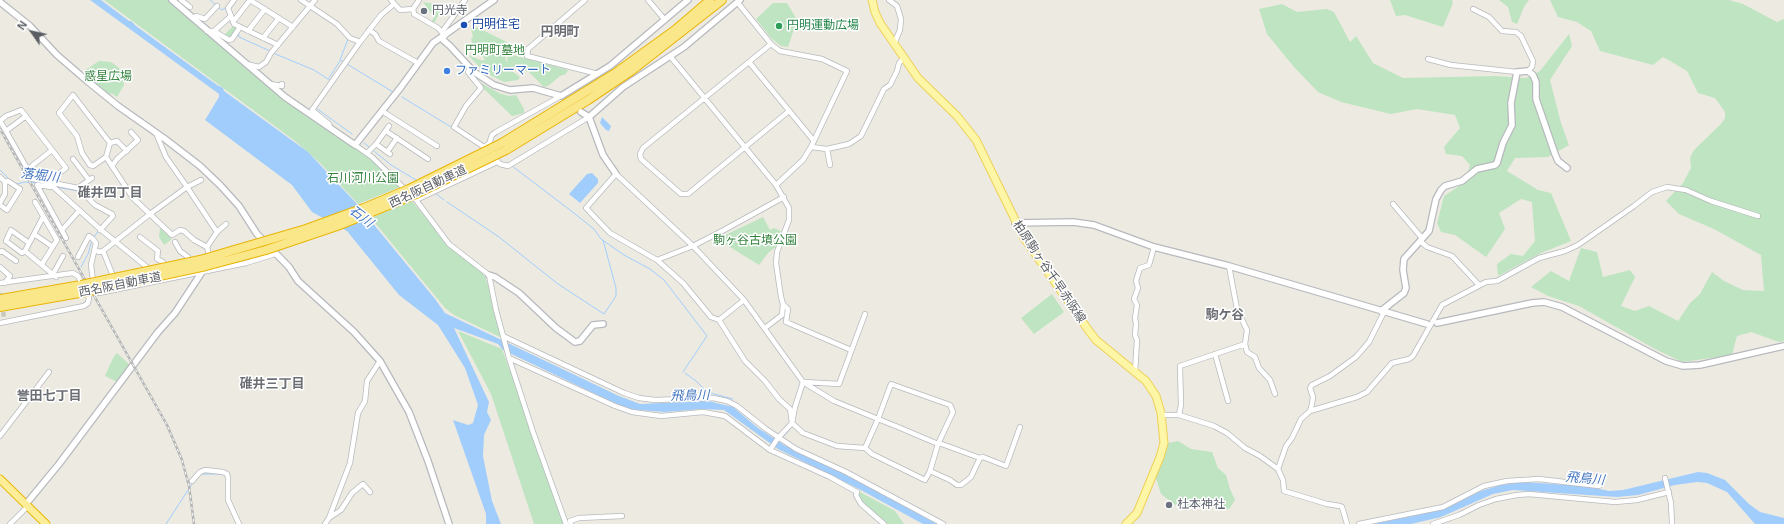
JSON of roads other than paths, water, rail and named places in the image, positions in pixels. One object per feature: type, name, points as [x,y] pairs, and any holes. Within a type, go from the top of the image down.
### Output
[{"type":"highway","name":"西名阪自動車道","points":[[504,147],[614,74],[674,30],[710,0]]},
{"type":"highway","name":"西名阪自動車道","points":[[0,299],[83,288],[206,266],[266,250],[337,226],[416,194],[588,100],[631,71],[722,0]]},
{"type":"highway","name":"西名阪自動車道","points":[[0,307],[83,288]]},
{"type":"highway","points":[[0,479],[46,524]]},
{"type":"main road","name":"柏原駒ヶ谷千早赤阪線","points":[[872,0],[878,18],[894,44],[925,87],[957,116],[976,140],[1015,223],[1037,257],[1096,340],[1153,390],[1162,416],[1164,443],[1160,457],[1137,513],[1132,520],[1126,524]]},
{"type":"street","points":[[172,0],[211,31],[268,84],[330,129],[367,153],[416,200],[449,244],[489,275],[496,277],[519,293],[556,328],[576,342],[580,341],[593,325],[603,324]]},
{"type":"street","points":[[181,0],[190,7]]},
{"type":"street","points":[[234,0],[228,8],[233,22],[240,27],[278,45]]},
{"type":"street","points":[[233,22],[250,0],[293,28]]},
{"type":"street","points":[[301,0],[337,24],[350,38],[360,42]]},
{"type":"street","points":[[245,64],[249,63],[259,67],[266,62],[271,53],[315,0]]},
{"type":"street","points":[[413,9],[419,0]]},
{"type":"street","points":[[443,35],[465,0]]},
{"type":"street","points":[[355,145],[433,43],[494,0]]},
{"type":"street","points":[[585,0],[528,49],[527,56],[599,74]]},
{"type":"street","points":[[648,0],[665,20]]},
{"type":"street","points":[[484,147],[489,144],[494,133],[562,98],[599,74],[688,0]]},
{"type":"street","points":[[889,0],[897,6],[901,25],[894,44]]},
{"type":"street","points":[[470,67],[468,72],[481,88],[466,106],[454,127],[484,147],[497,162],[508,166],[589,117],[623,87],[698,37],[739,1],[771,44],[780,51],[822,59],[847,71],[811,147],[802,160],[776,186]]},
{"type":"street","points":[[0,2],[30,26],[57,55],[86,80],[118,106],[200,166],[230,196],[261,238],[289,267],[302,285],[354,332],[380,361],[409,412],[428,461],[449,524]]},
{"type":"street","points":[[330,129],[329,124],[312,110],[360,42],[392,2],[400,10],[413,9]]},
{"type":"street","points":[[193,18],[196,16],[204,19],[216,6]]},
{"type":"street","points":[[413,9],[414,14],[443,35],[474,72],[500,88],[510,90],[533,88],[562,98]]},
{"type":"street","points":[[1473,9],[1489,17],[1502,31],[1516,32],[1521,36],[1533,61],[1532,67],[1528,71]]},
{"type":"street","points":[[248,31],[265,10]]},
{"type":"street","points":[[211,31],[231,16]]},
{"type":"street","points":[[263,38],[279,18]]},
{"type":"street","points":[[211,31],[229,40],[232,39],[240,27]]},
{"type":"street","points":[[369,30],[375,34],[379,40],[418,63]]},
{"type":"street","points":[[771,44],[643,148],[640,154],[642,159],[680,194],[688,194],[789,110]]},
{"type":"street","points":[[670,56],[776,186],[784,197],[789,208],[789,220],[780,241],[776,263],[783,304],[782,315],[765,328]]},
{"type":"street","points":[[811,147],[827,150],[849,144],[861,136],[884,89],[890,85],[899,63],[904,58]]},
{"type":"street","points":[[1428,59],[1452,65],[1517,72],[1528,71],[1532,73],[1536,82],[1536,99],[1558,161],[1567,168]]},
{"type":"street","points":[[749,62],[814,141]]},
{"type":"street","points":[[1310,411],[1313,397],[1310,388],[1312,385],[1330,376],[1356,357],[1369,342],[1383,312],[1404,293],[1406,288],[1403,270],[1404,259],[1431,228],[1436,199],[1441,190],[1445,186],[1462,181],[1477,169],[1495,165],[1497,163],[1512,126],[1511,103],[1517,72]]},
{"type":"street","points":[[268,84],[282,86],[282,84]]},
{"type":"street","points":[[73,95],[110,143],[106,157],[93,166],[90,165],[82,153],[77,136],[59,113],[73,95]]},
{"type":"street","points":[[50,185],[66,168],[21,110],[6,116],[0,121],[33,179],[50,185],[99,229],[148,268]]},
{"type":"street","points":[[382,111],[437,146]]},
{"type":"street","points":[[582,112],[589,117],[603,155],[616,174],[693,246],[744,300],[803,382],[834,401],[939,444],[980,458],[983,457],[1006,466],[1020,427]]},
{"type":"street","points":[[6,131],[26,116]]},
{"type":"street","points":[[367,153],[376,144],[389,126]]},
{"type":"street","points":[[386,131],[428,159]]},
{"type":"street","points":[[112,166],[117,159],[138,140],[131,132]]},
{"type":"street","points":[[156,133],[166,157],[218,232]]},
{"type":"street","points":[[376,144],[389,153],[397,138]]},
{"type":"street","points":[[110,143],[117,141],[127,151]]},
{"type":"street","points":[[28,169],[52,150]]},
{"type":"street","points":[[827,150],[830,165]]},
{"type":"street","points":[[106,157],[133,198],[172,235],[180,230],[184,231],[194,240],[207,247]]},
{"type":"street","points":[[72,159],[90,179],[78,188]]},
{"type":"street","points":[[416,200],[497,162]]},
{"type":"street","points":[[616,174],[586,208],[610,233],[657,260],[683,284],[710,317],[719,320],[745,361],[765,381],[779,399],[790,408],[792,423],[802,433],[837,446],[866,448],[872,454],[925,480],[953,412],[950,405],[891,384],[866,448]]},
{"type":"street","points":[[0,177],[5,182],[8,181],[20,189],[7,210],[0,204],[5,194],[5,182]]},
{"type":"street","points":[[95,250],[99,252],[103,251],[114,241],[187,187],[201,180]]},
{"type":"street","points":[[66,238],[37,185],[78,188],[94,205],[112,214],[113,216],[99,229]]},
{"type":"street","points":[[1278,469],[1286,446],[1302,419],[1310,411],[1357,397],[1367,392],[1392,363],[1409,359],[1413,356],[1442,305],[1486,282],[1497,282],[1539,258],[1565,251],[1578,245],[1652,192],[1660,188],[1667,187],[1686,190],[1711,201],[1758,216]]},
{"type":"street","points":[[657,260],[693,246],[784,197]]},
{"type":"street","points":[[35,202],[57,240],[42,264]]},
{"type":"street","points":[[1393,204],[1427,247],[1452,256],[1479,285]]},
{"type":"street","points":[[62,230],[79,211]]},
{"type":"street","points":[[25,251],[43,217]]},
{"type":"street","points":[[1015,223],[1084,223],[1104,228],[1154,247],[1229,266],[1427,324]]},
{"type":"street","points":[[10,524],[59,464],[158,332],[175,313],[202,272],[208,255],[207,247],[226,224]]},
{"type":"street","points":[[6,241],[11,230],[29,243]]},
{"type":"street","points":[[34,234],[53,247]]},
{"type":"street","points":[[78,257],[88,236],[96,243],[91,264],[93,280],[99,293],[246,263],[275,254]]},
{"type":"street","points":[[140,237],[158,251],[157,258],[163,262],[163,265]]},
{"type":"street","points":[[93,280],[208,255],[261,238]]},
{"type":"street","points":[[0,240],[6,241],[22,253],[25,251],[54,275]]},
{"type":"street","points":[[175,242],[180,251],[188,257],[188,259]]},
{"type":"street","points":[[1134,372],[1137,340],[1135,335],[1135,318],[1137,305],[1134,299],[1138,288],[1136,281],[1140,268],[1149,265],[1154,247]]},
{"type":"street","points":[[0,252],[2,251],[16,261]]},
{"type":"street","points":[[103,251],[112,276]]},
{"type":"street","points":[[54,275],[64,256]]},
{"type":"street","points":[[1229,266],[1237,309],[1247,330],[1245,344],[1247,352],[1255,357],[1259,368],[1270,380],[1274,394]]},
{"type":"street","points":[[0,267],[10,276],[2,283]]},
{"type":"street","points":[[2,283],[70,273],[75,274],[90,298],[88,303],[84,306],[3,321]]},
{"type":"street","points":[[489,275],[509,355],[535,439],[566,524]]},
{"type":"street","points":[[719,320],[744,300]]},
{"type":"street","points":[[1437,323],[1532,303],[1544,302],[1562,307],[1666,361],[1683,366],[1700,365],[1784,346]]},
{"type":"street","points":[[783,304],[788,309],[786,322],[788,324],[851,350]]},
{"type":"street","points":[[803,382],[839,384],[865,314]]},
{"type":"street","points":[[504,338],[624,393],[639,398],[655,400],[713,398],[727,401],[737,406],[778,438],[796,449],[846,472],[943,524]]},
{"type":"street","points":[[1179,415],[1180,366],[1245,344]]},
{"type":"street","points":[[1215,354],[1228,401]]},
{"type":"street","points":[[509,355],[615,406],[632,412],[661,416],[703,412],[725,416],[771,449],[830,477],[857,492],[856,495],[861,504],[884,524]]},
{"type":"street","points":[[325,524],[329,518],[350,463],[358,413],[365,401],[367,381],[380,361]]},
{"type":"street","points":[[0,436],[49,372]]},
{"type":"street","points":[[771,449],[778,438],[792,423],[795,407],[803,382]]},
{"type":"street","points":[[1162,416],[1179,415],[1214,426],[1227,433],[1245,448],[1260,456],[1278,469],[1284,480],[1284,492],[1342,507],[1347,524]]},
{"type":"street","points":[[930,471],[950,480],[957,485],[961,485],[971,477],[980,458]]},
{"type":"street","points":[[192,481],[200,472],[205,470],[224,472],[227,474],[228,500],[240,524]]},
{"type":"street","points":[[1361,524],[1443,507],[1484,486],[1506,481],[1539,479],[1599,486]]},
{"type":"street","points":[[1665,479],[1671,502],[1672,524]]},
{"type":"street","points":[[329,518],[341,510],[352,493],[363,484],[370,492]]},
{"type":"street","points":[[1433,524],[1450,519],[1479,505],[1508,496],[1529,494],[1615,502],[1637,500],[1668,490]]},
{"type":"street","points":[[571,524],[570,521],[579,518],[622,516]]},
{"type":"water","name":"石川","points":[[90,0],[101,0],[223,88],[224,91],[308,152],[357,204],[445,313],[619,396],[640,404],[708,401],[733,407],[758,428],[784,445],[843,473],[937,524],[923,524],[859,489],[778,449],[724,410],[702,409],[664,412],[627,409],[503,350],[498,344],[454,328],[489,402],[487,412],[491,420],[484,435],[483,456],[492,501],[501,524],[486,524],[486,514],[453,420],[468,425],[473,423],[478,405],[465,368],[438,325],[399,295],[347,231],[312,212],[292,185],[205,120],[219,97],[219,94]]},
{"type":"water","points":[[602,117],[611,126],[609,131],[606,130],[600,123]]},
{"type":"water","points":[[592,173],[598,179],[598,183],[580,203],[569,194],[587,174]]},
{"type":"water","points":[[1698,472],[1707,473],[1725,480],[1749,504],[1760,512],[1784,518],[1784,524],[1755,524],[1727,492],[1707,483],[1697,482],[1675,485],[1638,495],[1617,497],[1513,490],[1493,494],[1441,517],[1411,524],[1373,524],[1436,511],[1481,491],[1501,485],[1522,482],[1585,486],[1609,491],[1623,490]]},
{"type":"waterway","points":[[210,0],[216,5]]},
{"type":"waterway","points":[[218,7],[222,10],[225,8],[227,12]]},
{"type":"waterway","points":[[238,33],[239,37],[270,51]]},
{"type":"waterway","points":[[344,62],[340,60],[348,39]]},
{"type":"waterway","points":[[273,53],[314,70],[331,81]]},
{"type":"waterway","points":[[329,78],[340,61]]},
{"type":"waterway","points":[[347,64],[393,92]]},
{"type":"waterway","points":[[402,97],[451,127]]},
{"type":"waterway","points":[[316,108],[352,134]]},
{"type":"waterway","points":[[364,143],[369,147]]},
{"type":"waterway","points":[[374,151],[391,165],[416,180]]},
{"type":"waterway","points":[[512,166],[594,229],[601,239],[624,255],[650,269],[664,280],[707,336],[683,372]]},
{"type":"waterway","name":"落堀川","points":[[0,170],[8,178]]},
{"type":"waterway","name":"落堀川","points":[[17,184],[25,182],[37,183]]},
{"type":"waterway","name":"落堀川","points":[[56,187],[78,191]]},
{"type":"waterway","points":[[435,193],[444,200]]},
{"type":"waterway","points":[[447,202],[499,237],[558,284],[604,314],[616,296],[616,288],[603,240]]},
{"type":"waterway","name":"落堀川","points":[[105,221],[110,216]]},
{"type":"waterway","name":"落堀川","points":[[94,237],[99,230]]},
{"type":"waterway","name":"落堀川","points":[[81,267],[88,254],[92,240]]},
{"type":"waterway","name":"飛鳥川","points":[[685,373],[707,392],[733,399]]},
{"type":"waterway","points":[[784,436],[791,428]]},
{"type":"waterway","points":[[166,524],[192,484],[201,474],[223,474]]},
{"type":"waterway","points":[[226,487],[226,494]]},
{"type":"tunnel","points":[[0,293],[4,317]]},
{"type":"railway","points":[[0,129],[167,425],[182,460],[189,486],[194,524]]},
{"type":"place","name":"円光寺","points":[[424,11]]},
{"type":"place","name":"円明住宅","points":[[464,25]]},
{"type":"place","name":"円明運動広場","points":[[779,26]]},
{"type":"place","name":"ファミリーマート","points":[[447,71]]},
{"type":"place","name":"杜本神社","points":[[1169,505]]},
{"type":"district","name":"円明町","points":[[560,32]]},
{"type":"district","name":"碓井四丁目","points":[[110,193]]},
{"type":"district","name":"駒ケ谷","points":[[1225,315]]},
{"type":"district","name":"碓井三丁目","points":[[272,384]]},
{"type":"district","name":"誉田七丁目","points":[[49,396]]},
{"type":"park label","name":"円明町墓地","points":[[495,51]]},
{"type":"park label","name":"惑星広場","points":[[108,77]]},
{"type":"park label","name":"石川河川公園","points":[[363,179]]},
{"type":"park label","name":"駒ヶ谷古墳公園","points":[[755,241]]}]
